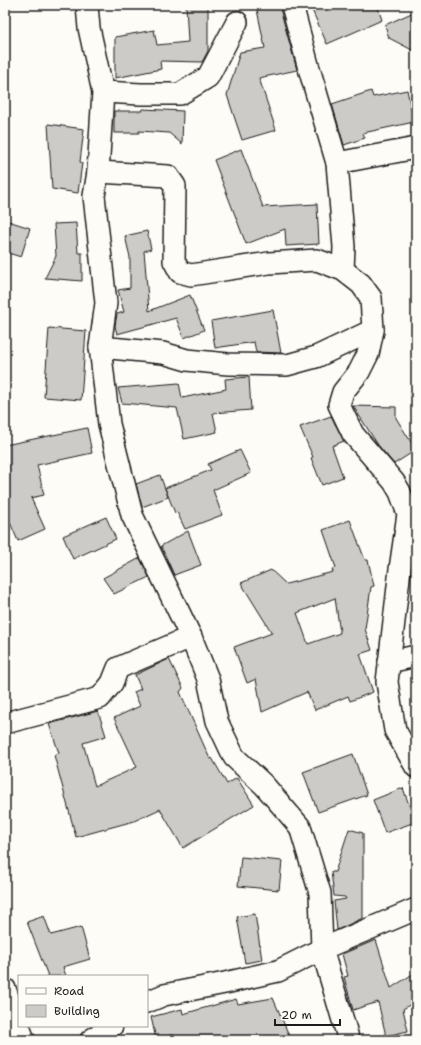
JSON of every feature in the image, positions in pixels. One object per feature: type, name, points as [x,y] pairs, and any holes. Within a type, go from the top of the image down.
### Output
[{"type":"street","points":[[87,5],[89,28],[103,92],[98,172],[94,196],[106,303],[100,346],[109,424],[132,515],[191,637],[208,679],[216,721],[234,757],[264,785],[300,827],[320,893],[322,949],[348,1040]]},
{"type":"street","points":[[292,5],[337,163],[344,246],[343,270]]},
{"type":"street","points":[[103,92],[180,94],[208,77],[238,22]]},
{"type":"street","points":[[337,163],[416,148]]},
{"type":"street","points":[[98,172],[168,176],[175,186],[174,261],[180,272],[191,275],[269,263],[317,260],[343,270],[361,284],[371,298],[373,330],[368,354],[359,372],[343,392],[339,405],[353,434],[388,473],[400,492],[408,514],[408,567],[389,662],[387,682],[395,730],[416,767]]},
{"type":"street","points":[[100,346],[163,353],[187,360],[228,364],[287,365],[316,357],[373,330]]},
{"type":"street","points":[[5,723],[100,698],[112,683],[118,668],[191,637]]},
{"type":"street","points":[[389,662],[416,656]]},
{"type":"street","points":[[148,1002],[164,995],[225,984],[278,971],[322,949],[416,909]]},
{"type":"street","points":[[5,989],[18,1024]]},
{"type":"street","points":[[19,1027],[24,1040]]},
{"type":"street","points":[[91,1040],[110,1027]]},
{"type":"building","points":[[186,5],[208,5],[208,51],[202,62],[160,61],[161,69],[115,78],[115,37],[154,30],[157,45],[188,42]]},
{"type":"building","points":[[256,5],[279,5],[297,70],[259,78],[276,130],[242,140],[227,95],[240,52],[265,48]]},
{"type":"building","points":[[324,5],[377,5],[382,20],[327,44],[312,10]]},
{"type":"building","points":[[416,11],[416,52],[389,38],[385,25]]},
{"type":"building","points":[[407,90],[414,122],[363,133],[365,138],[344,145],[332,104],[371,91],[373,97]]},
{"type":"building","points":[[143,109],[183,111],[182,144],[169,133],[139,131],[139,133],[114,133],[114,111],[142,111]]},
{"type":"building","points":[[48,124],[84,129],[78,193],[52,189]]},
{"type":"building","points":[[241,149],[263,207],[317,204],[319,244],[286,246],[285,229],[246,244],[214,160]]},
{"type":"building","points":[[5,220],[30,228],[21,257],[5,252]]},
{"type":"building","points":[[76,223],[78,253],[82,253],[82,281],[45,278],[56,256],[54,224]]},
{"type":"building","points":[[147,231],[151,249],[144,251],[149,311],[190,295],[204,330],[184,338],[176,318],[117,334],[115,326],[117,314],[124,312],[118,290],[130,288],[130,257],[125,236]]},
{"type":"building","points":[[273,310],[281,353],[256,352],[254,342],[215,348],[211,321]]},
{"type":"building","points":[[49,328],[86,331],[81,400],[44,397]]},
{"type":"building","points":[[249,377],[251,410],[213,413],[217,432],[184,439],[177,408],[122,403],[118,388],[179,383],[182,398],[226,389],[225,379]]},
{"type":"building","points":[[353,406],[396,407],[396,418],[416,450],[394,464],[378,445]]},
{"type":"building","points":[[331,416],[344,441],[332,446],[343,477],[322,485],[311,458],[313,457],[300,427]]},
{"type":"building","points":[[87,428],[92,453],[37,465],[44,495],[31,498],[45,529],[18,541],[5,511],[5,445]]},
{"type":"building","points":[[240,450],[251,473],[213,490],[222,515],[185,529],[177,512],[175,513],[165,488],[211,470],[208,464]]},
{"type":"building","points":[[160,475],[168,497],[142,507],[136,484]]},
{"type":"building","points":[[106,517],[116,539],[73,559],[63,536]]},
{"type":"building","points":[[350,520],[365,560],[368,560],[374,586],[371,587],[365,629],[372,650],[360,654],[373,692],[350,701],[348,696],[315,710],[307,692],[262,712],[256,679],[247,683],[234,647],[272,633],[241,583],[271,570],[286,584],[333,572],[332,569],[336,568],[323,530]],"holes":[[[335,598],[340,633],[308,644],[297,613]]]},
{"type":"building","points":[[188,531],[201,565],[174,575],[161,546]]},
{"type":"building","points":[[140,558],[149,577],[114,594],[103,578]]},
{"type":"building","points":[[169,659],[183,688],[180,692],[210,759],[212,758],[227,784],[237,778],[254,805],[183,848],[160,809],[134,821],[76,837],[54,755],[59,753],[49,724],[98,711],[106,736],[83,743],[95,786],[137,767],[114,718],[140,706],[134,692],[141,689],[135,675]]},
{"type":"building","points":[[353,754],[367,795],[318,812],[303,772]]},
{"type":"building","points":[[403,788],[415,822],[385,833],[373,800]]},
{"type":"building","points":[[349,829],[363,833],[363,918],[337,930],[334,901],[346,899],[345,897],[334,896],[331,872],[335,872]]},
{"type":"building","points":[[241,857],[282,861],[279,890],[238,886]]},
{"type":"building","points":[[255,914],[262,960],[245,963],[237,917]]},
{"type":"building","points":[[44,916],[51,935],[81,927],[90,959],[63,967],[66,975],[48,975],[27,922]]},
{"type":"building","points":[[376,940],[391,988],[416,972],[416,1001],[403,1009],[408,1031],[386,1036],[378,1002],[353,1010],[344,977],[348,976],[342,954]]},
{"type":"building","points":[[273,998],[291,1040],[173,1040],[172,1035],[156,1039],[151,1017],[182,1009],[183,1014],[236,999],[238,1004]]}]
